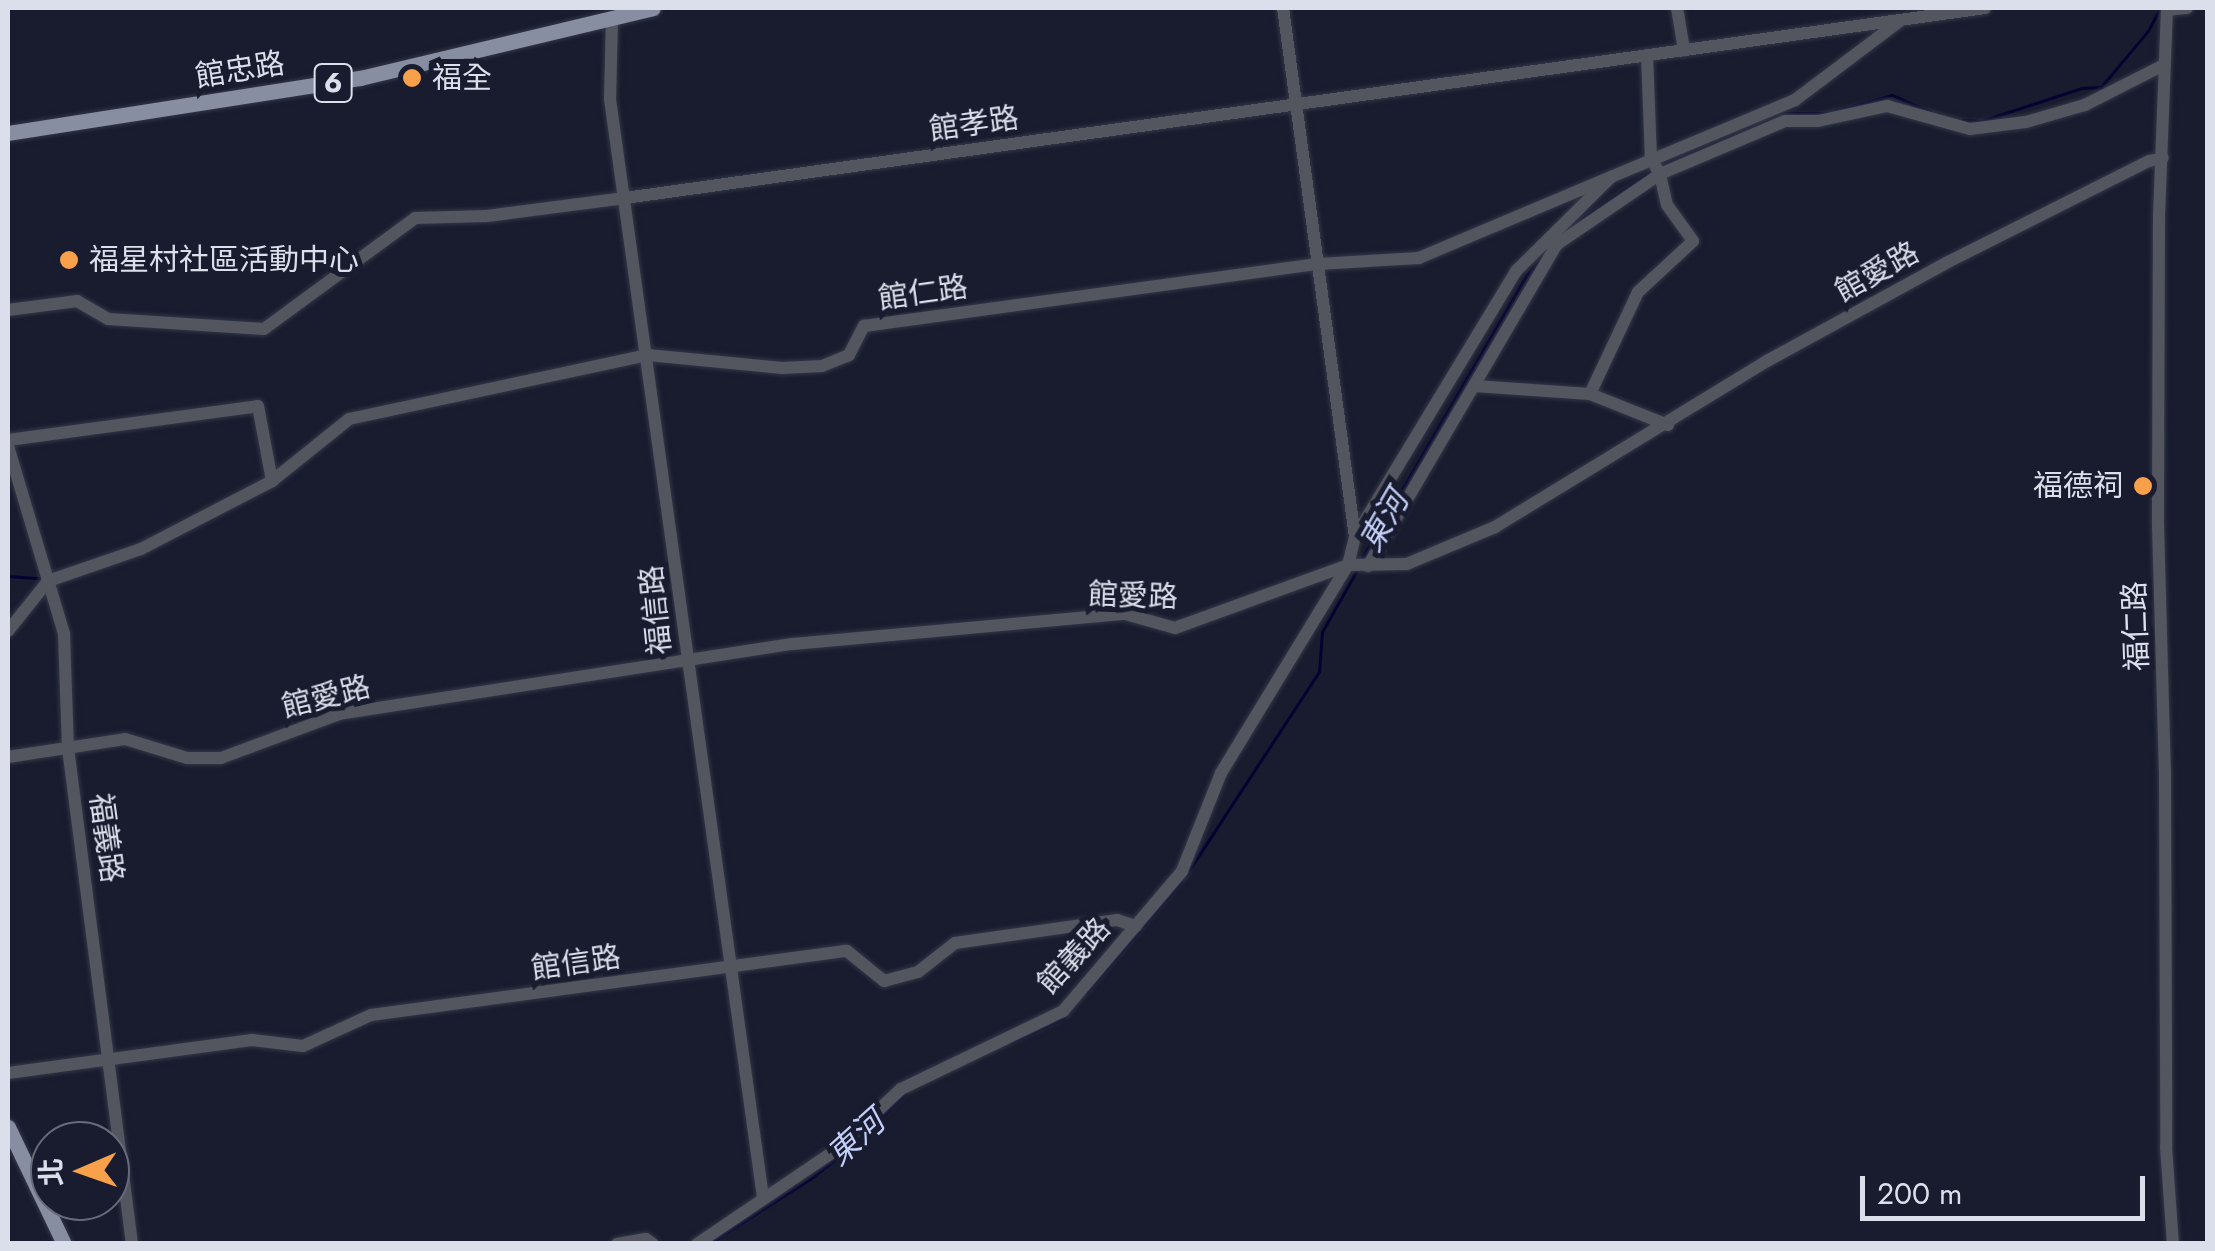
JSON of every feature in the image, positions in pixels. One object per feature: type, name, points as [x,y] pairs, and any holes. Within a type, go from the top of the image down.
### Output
[{"type":"main road","name":"館忠路","points":[[8,133],[343,81],[653,8]]},
{"type":"main road","points":[[8,1127],[64,1244]]},
{"type":"street","points":[[1283,8],[1355,537]]},
{"type":"street","points":[[1677,8],[1684,50]]},
{"type":"street","name":"館孝路","points":[[8,310],[77,301],[108,319],[264,329],[415,218],[487,216],[625,198],[1902,20],[1948,10],[1985,8]]},
{"type":"street","points":[[2167,9],[2187,8]]},
{"type":"street","name":"福仁路","points":[[2167,9],[2158,525],[2166,838],[2166,1148],[2173,1244]]},
{"type":"street","name":"福信路","points":[[612,18],[610,99],[763,1197]]},
{"type":"street","name":"館仁路","points":[[48,581],[141,549],[272,482],[349,419],[648,355],[782,368],[822,366],[849,355],[864,326],[1318,264],[1419,258],[1795,100],[1902,20]]},
{"type":"street","points":[[1590,394],[1638,292],[1693,241],[1666,205],[1660,174],[1652,160],[1647,55]]},
{"type":"street","points":[[1368,566],[1556,244],[1660,174],[1785,121],[1818,121],[1887,106],[1970,129],[2026,122],[2085,106],[2164,64]]},
{"type":"street","name":"館愛路","points":[[8,757],[125,739],[187,758],[222,758],[339,714],[793,644],[1126,614],[1175,628],[1348,565],[1407,564],[1495,527],[1668,426],[1767,361],[1930,272],[2149,160],[2162,158]]},
{"type":"street","points":[[1355,537],[1517,270],[1611,177]]},
{"type":"street","points":[[1475,386],[1590,394],[1668,426]]},
{"type":"street","points":[[8,443],[258,406],[272,482]]},
{"type":"street","name":"福義路","points":[[8,443],[64,634],[68,748],[112,1059],[132,1244]]},
{"type":"street","name":"館義路","points":[[697,1244],[836,1150],[912,1082],[1064,1011],[1182,871],[1221,774],[1348,565],[1355,537]]},
{"type":"street","points":[[8,631],[48,581]]},
{"type":"street","name":"館信路","points":[[8,1073],[252,1040],[302,1046],[372,1015],[848,951],[884,981],[918,972],[955,943],[1117,920],[1136,926]]},
{"type":"street","points":[[617,1244],[646,1239],[653,1244]]},
{"type":"waterway","name":"東河","points":[[1963,120],[1981,121],[2082,88],[2101,87],[2148,31],[2160,8]]},
{"type":"waterway","name":"東河","points":[[1835,111],[1892,95],[1931,112]]},
{"type":"waterway","name":"東河","points":[[1661,165],[1786,113],[1827,113]]},
{"type":"waterway","name":"東河","points":[[1566,230],[1650,172]]},
{"type":"waterway","name":"東河","points":[[1361,560],[1527,275],[1544,254]]},
{"type":"waterway","name":"東河","points":[[1186,875],[1319,672],[1322,632],[1356,572]]},
{"type":"waterway","points":[[8,576],[39,578]]},
{"type":"waterway","name":"東河","points":[[1086,993],[1181,882]]},
{"type":"waterway","name":"東河","points":[[1012,1042],[1064,1018]]},
{"type":"waterway","name":"東河","points":[[709,1244],[810,1179],[853,1146],[906,1093]]},
{"type":"place","name":"福全","points":[[412,78]]},
{"type":"place","name":"福星村社區活動中心","points":[[69,260]]},
{"type":"place","name":"福德祠","points":[[2143,486]]}]
